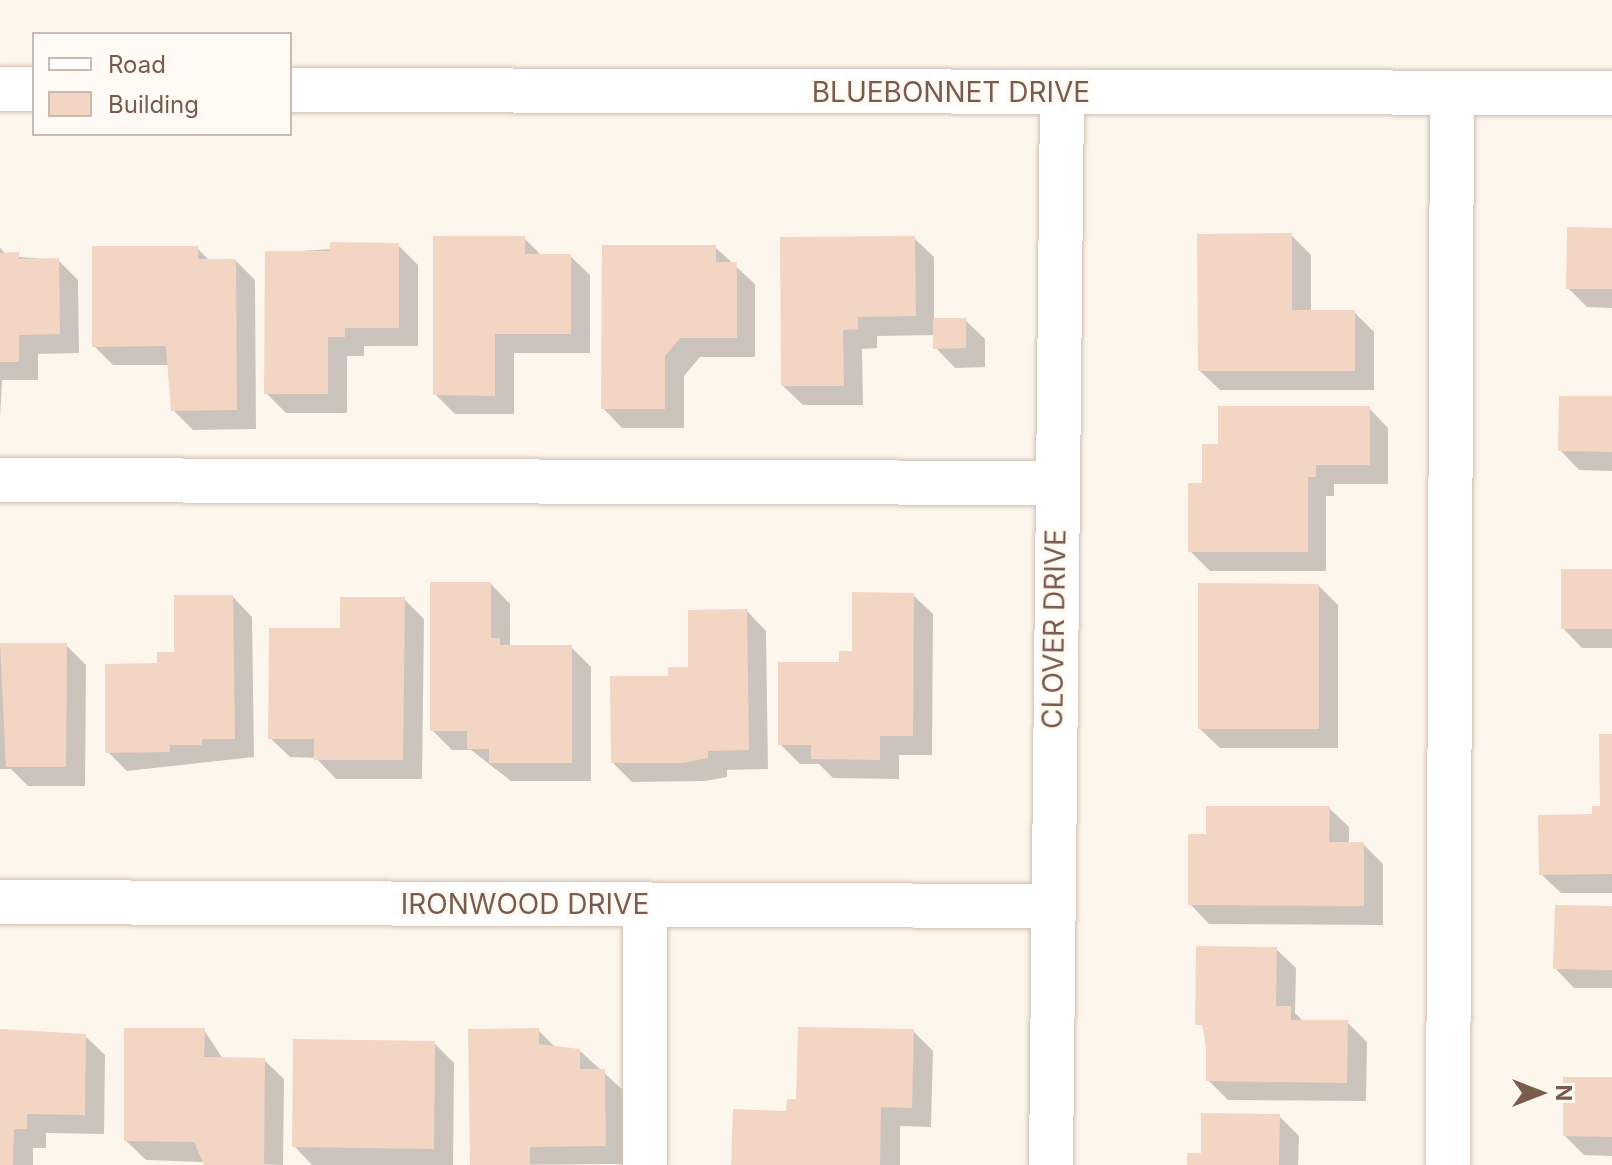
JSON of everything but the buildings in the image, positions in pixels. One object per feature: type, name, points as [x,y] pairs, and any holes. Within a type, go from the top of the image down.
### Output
[{"type":"street","points":[[0,89],[32,89]]},
{"type":"street","name":"BLUEBONNET DRIVE","points":[[292,90],[1612,93]]},
{"type":"street","name":"CLOVER DRIVE","points":[[1051,1165],[1050,906],[1062,92]]},
{"type":"street","points":[[1448,1165],[1452,93]]},
{"type":"street","points":[[0,480],[1056,483]]},
{"type":"street","name":"IRONWOOD DRIVE","points":[[0,902],[1050,906]]},
{"type":"street","points":[[645,904],[645,1165]]}]
